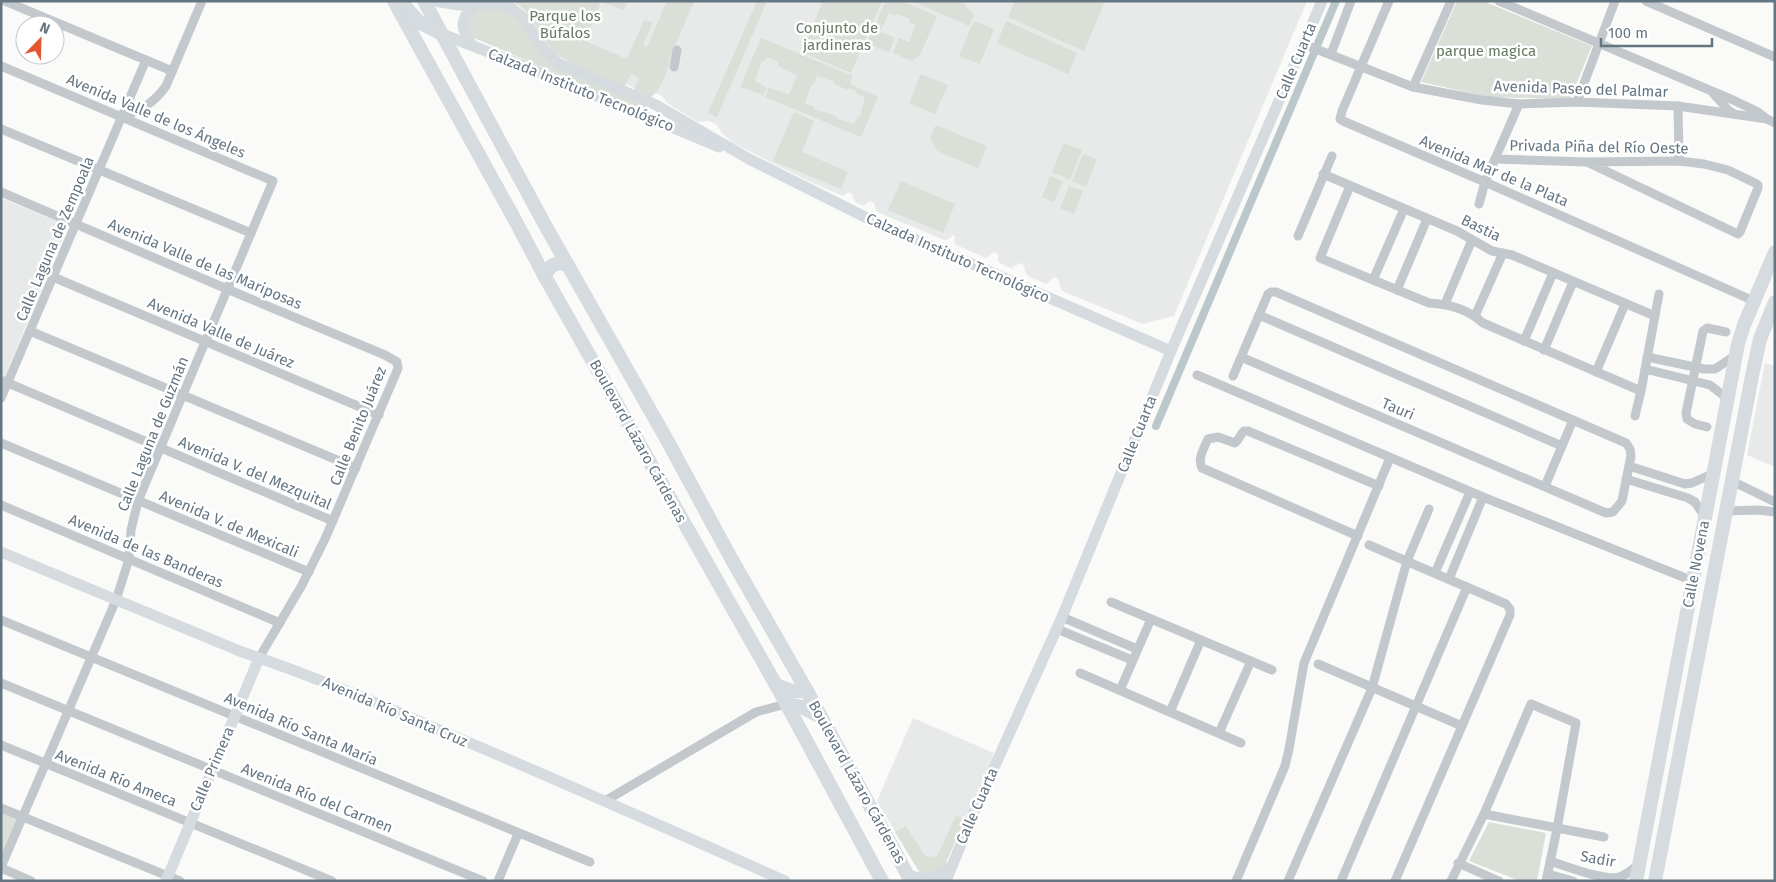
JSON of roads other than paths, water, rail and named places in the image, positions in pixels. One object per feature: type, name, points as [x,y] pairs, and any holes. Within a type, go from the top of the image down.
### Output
[{"type":"main road","name":"Boulevard Lázaro Cárdenas","points":[[394,1],[545,277],[776,685],[882,881]]},
{"type":"main road","points":[[402,1],[419,22],[442,34]]},
{"type":"main road","name":"Boulevard Lázaro Cárdenas","points":[[424,1],[568,265],[807,691],[909,878]]},
{"type":"main road","name":"Calle Novena","points":[[1636,881],[1736,354],[1744,325],[1775,252]]},
{"type":"main road","points":[[545,277],[551,266],[559,263],[568,265]]},
{"type":"main road","name":"Calle Novena","points":[[1655,881],[1760,339],[1774,304]]},
{"type":"main road","points":[[708,567],[716,559],[732,560]]},
{"type":"main road","points":[[1693,581],[1711,585]]},
{"type":"main road","points":[[776,685],[793,691],[807,691]]},
{"type":"main road","points":[[786,704],[802,707],[820,717]]},
{"type":"main road","points":[[870,881],[874,867]]},
{"type":"street","points":[[5,1],[172,71]]},
{"type":"street","points":[[122,118],[148,106],[166,86],[202,1]]},
{"type":"street","name":"Calzada Instituto Tecnológico","points":[[434,1],[459,5],[497,4],[510,7],[524,18],[544,50],[554,60],[650,102],[749,159],[867,218],[1171,350]]},
{"type":"street","name":"Calle Cuarta","points":[[946,881],[1062,617],[1171,350],[1307,45],[1322,1]]},
{"type":"street","points":[[1328,53],[1351,1]]},
{"type":"street","name":"Avenida Mar de la Plata","points":[[1389,1],[1340,119],[1754,301]]},
{"type":"street","points":[[1413,87],[1451,1]]},
{"type":"street","points":[[1499,1],[1712,91],[1758,112],[1771,121]]},
{"type":"street","points":[[1577,102],[1615,1]]},
{"type":"street","points":[[1646,1],[1775,57]]},
{"type":"street","points":[[473,46],[462,28],[466,15],[474,4]]},
{"type":"street","name":"Calzada Instituto Tecnológico","points":[[442,34],[749,159]]},
{"type":"street","name":"Avenida Paseo del Palmar","points":[[1307,45],[1413,87],[1482,100],[1519,104],[1577,102],[1678,106],[1771,121]]},
{"type":"street","points":[[674,67],[677,50]]},
{"type":"street","name":"Calle Laguna de Zempoala","points":[[1,398],[5,381],[30,331],[146,60]]},
{"type":"street","name":"Avenida Valle de los Ángeles","points":[[1,66],[273,180]]},
{"type":"street","points":[[1707,110],[1715,102],[1712,91]]},
{"type":"street","points":[[1712,91],[1728,110],[1737,116]]},
{"type":"street","points":[[644,116],[650,109],[650,102]]},
{"type":"street","points":[[1479,204],[1485,182],[1519,104]]},
{"type":"street","points":[[1678,106],[1678,161]]},
{"type":"street","points":[[1,129],[251,234]]},
{"type":"street","points":[[1298,236],[1332,156]]},
{"type":"street","name":"Privada Piña del Río Oeste","points":[[1496,159],[1587,162],[1678,161],[1704,164],[1728,170],[1758,185],[1738,234],[1587,162]]},
{"type":"street","name":"Bastia","points":[[1323,174],[1457,231],[1492,251],[1503,253],[1655,316]]},
{"type":"street","name":"Calle Laguna de Guzmán","points":[[1,868],[116,600],[129,559],[131,530],[138,501],[273,180]]},
{"type":"street","points":[[1350,186],[1320,258],[1429,303],[1445,304],[1475,316],[1483,323],[1641,391]]},
{"type":"street","name":"Avenida Valle de las Mariposas","points":[[1,192],[386,355],[397,362]]},
{"type":"street","points":[[1373,280],[1404,209]]},
{"type":"street","points":[[1397,290],[1427,218]]},
{"type":"street","points":[[1445,304],[1472,240]]},
{"type":"street","points":[[1475,316],[1503,253]]},
{"type":"street","points":[[1524,341],[1553,273]]},
{"type":"street","name":"Avenida Valle de Juárez","points":[[53,277],[378,415]]},
{"type":"street","points":[[1544,350],[1573,282]]},
{"type":"street","points":[[1232,376],[1268,294],[1276,292],[1626,443],[1630,449],[1626,479],[1688,498],[1695,502],[1706,517]]},
{"type":"street","points":[[1635,416],[1659,294]]},
{"type":"street","points":[[1596,372],[1625,304]]},
{"type":"street","points":[[1259,315],[1562,446]]},
{"type":"street","points":[[1707,427],[1695,424],[1687,419],[1686,413],[1704,331],[1707,328],[1726,332]]},
{"type":"street","points":[[30,331],[356,468]]},
{"type":"street","points":[[1647,357],[1715,369],[1736,354]]},
{"type":"street","name":"Tauri","points":[[1241,357],[1606,513],[1620,505],[1626,479]]},
{"type":"street","name":"Calle Benito Juárez","points":[[259,658],[309,572],[333,521],[398,368],[397,362]]},
{"type":"street","points":[[1645,369],[1710,385],[1728,399]]},
{"type":"street","points":[[1197,375],[1470,492],[1693,581]]},
{"type":"street","name":"Avenida V. del Mezquital","points":[[5,381],[333,521]]},
{"type":"street","points":[[1545,486],[1573,420]]},
{"type":"street","points":[[1358,536],[1202,468],[1200,458],[1208,439],[1218,437],[1235,443],[1244,431],[1248,431],[1379,486]]},
{"type":"street","name":"Avenida V. de Mexicali","points":[[1,443],[309,572]]},
{"type":"street","points":[[1236,881],[1285,766],[1304,663],[1390,458]]},
{"type":"street","points":[[1629,466],[1685,484],[1714,473]]},
{"type":"street","points":[[1670,493],[1673,480]]},
{"type":"street","points":[[1732,481],[1774,507]]},
{"type":"street","points":[[1435,573],[1470,492]]},
{"type":"street","points":[[1449,579],[1483,497]]},
{"type":"street","name":"Avenida de las Banderas","points":[[1,505],[280,622]]},
{"type":"street","points":[[1726,511],[1758,510],[1774,507]]},
{"type":"street","points":[[1288,881],[1372,688],[1406,561],[1429,509]]},
{"type":"street","points":[[1369,545],[1506,604],[1510,609],[1510,615],[1395,881]]},
{"type":"street","name":"Avenida Río Santa Cruz","points":[[1,552],[259,658],[364,698],[605,800],[785,881]]},
{"type":"street","points":[[1341,881],[1467,587]]},
{"type":"street","points":[[1111,602],[1272,670]]},
{"type":"street","points":[[1062,617],[1137,649]]},
{"type":"street","points":[[1120,690],[1151,619]]},
{"type":"street","name":"Avenida Río Santa María","points":[[1,620],[590,862]]},
{"type":"street","points":[[1056,629],[1132,660]]},
{"type":"street","points":[[1170,712],[1201,640]]},
{"type":"street","name":"Calle Primera","points":[[167,878],[259,658]]},
{"type":"street","points":[[1220,733],[1251,661]]},
{"type":"street","points":[[1318,664],[1462,726]]},
{"type":"street","points":[[1080,673],[1242,743]]},
{"type":"street","name":"Avenida Río del Carmen","points":[[1,683],[483,881]]},
{"type":"street","points":[[605,800],[756,712],[786,704]]},
{"type":"street","points":[[1451,881],[1458,863],[1484,814],[1531,704],[1576,722],[1547,878]]},
{"type":"street","name":"Avenida Río Ameca","points":[[1,745],[332,881]]},
{"type":"street","points":[[1,808],[167,878],[180,881]]},
{"type":"street","points":[[1484,814],[1604,837]]},
{"type":"street","points":[[498,881],[518,834]]},
{"type":"street","name":"Sadir","points":[[1550,861],[1611,878],[1627,874],[1639,864]]},
{"type":"street","points":[[1458,863],[1499,881]]},
{"type":"street","points":[[909,878],[931,879],[939,876],[951,866]]},
{"type":"street","points":[[1,868],[31,881]]},
{"type":"street","name":"Sadir","points":[[1547,878],[1572,881]]},
{"type":"waterway","points":[[1156,426],[1336,1]]},
{"type":"park label","name":"Parque los Búfalos","points":[[565,24]]},
{"type":"park label","name":"Conjunto de jardineras","points":[[837,36]]},
{"type":"park label","name":"parque magica","points":[[1486,51]]}]
